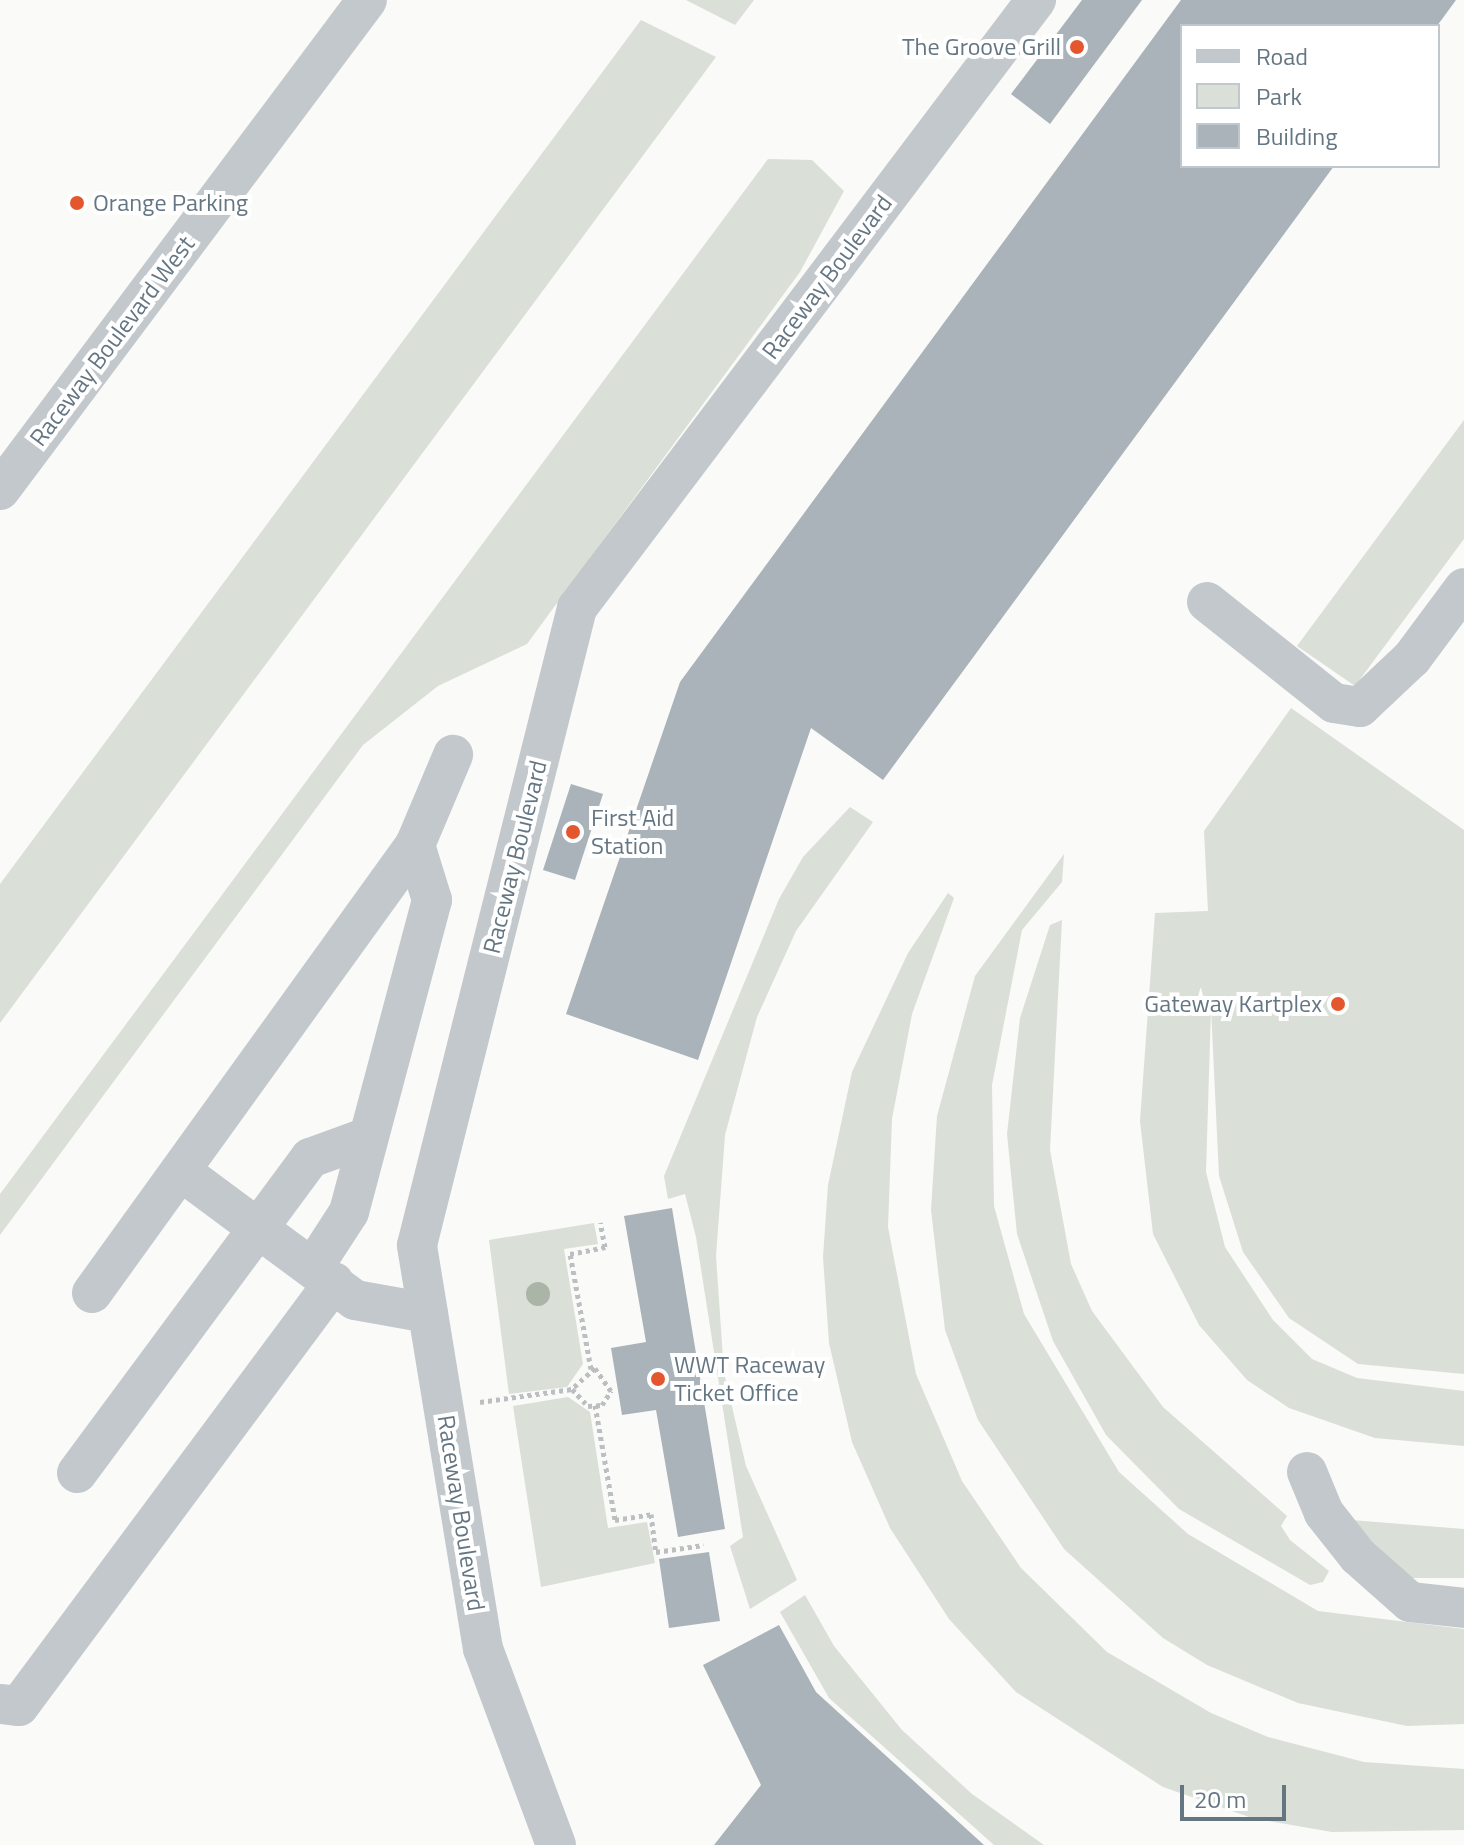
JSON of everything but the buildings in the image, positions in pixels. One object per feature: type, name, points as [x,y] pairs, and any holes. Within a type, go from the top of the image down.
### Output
[{"type":"street","name":"Raceway Boulevard West","points":[[0,490],[367,0]]},
{"type":"street","name":"Raceway Boulevard","points":[[556,1845],[483,1649],[417,1245],[577,608],[1036,0]]},
{"type":"street","points":[[1207,602],[1334,703],[1360,707],[1412,658],[1464,588]]},
{"type":"street","points":[[92,1293],[415,845],[453,755]]},
{"type":"street","points":[[0,1704],[19,1706],[324,1274],[349,1212],[432,900],[415,845]]},
{"type":"street","points":[[77,1473],[260,1230],[310,1158],[368,1137]]},
{"type":"street","points":[[182,1172],[324,1274],[355,1300],[428,1313]]},
{"type":"street","points":[[1307,1472],[1332,1524],[1410,1602],[1464,1608]]},
{"type":"path","points":[[591,1369],[570,1254],[605,1247],[600,1222]]},
{"type":"path","points":[[444,1407],[572,1389],[591,1369]]},
{"type":"path","points":[[591,1369],[610,1379],[611,1391],[595,1405]]},
{"type":"path","points":[[572,1389],[595,1405],[615,1520],[651,1514],[656,1552],[703,1545]]},
{"type":"green space","points":[[686,0],[754,0],[735,25]]},
{"type":"green space","points":[[641,20],[716,57],[0,1023],[0,884]]},
{"type":"green space","points":[[768,159],[812,160],[844,191],[800,272],[527,644],[438,686],[363,745],[0,1235],[0,1194]]},
{"type":"green space","points":[[1464,420],[1464,539],[1355,686],[1297,646]]},
{"type":"green space","name":"Gateway Kartplex","points":[[1291,708],[1464,830],[1464,1374],[1358,1364],[1289,1318],[1243,1252],[1219,1176],[1211,1008],[1206,1172],[1225,1247],[1273,1320],[1312,1359],[1357,1378],[1464,1391],[1464,1446],[1375,1438],[1289,1408],[1247,1380],[1199,1325],[1153,1234],[1140,1121],[1155,913],[1208,911],[1204,831]]},
{"type":"green space","points":[[850,807],[873,822],[796,931],[757,1017],[725,1135],[716,1256],[724,1373],[746,1466],[797,1580],[750,1609],[730,1546],[743,1537],[696,1237],[685,1194],[668,1199],[664,1176],[779,899],[803,857]]},
{"type":"green space","points":[[1064,854],[1062,882],[1022,930],[992,1085],[994,1206],[1024,1314],[1119,1472],[1188,1534],[1318,1611],[1464,1629],[1464,1724],[1407,1726],[1298,1703],[1207,1665],[1163,1638],[1064,1549],[978,1420],[945,1330],[931,1210],[937,1116],[975,976]]},
{"type":"green space","points":[[948,893],[954,898],[912,1014],[892,1119],[888,1227],[916,1374],[962,1481],[1021,1568],[1107,1652],[1211,1713],[1268,1737],[1364,1762],[1464,1769],[1464,1830],[1332,1832],[1252,1818],[1163,1787],[1016,1692],[949,1619],[890,1528],[852,1442],[829,1343],[823,1257],[828,1185],[852,1072],[908,953]]},
{"type":"green space","points":[[1062,920],[1050,1150],[1071,1264],[1092,1311],[1163,1407],[1287,1516],[1281,1526],[1290,1540],[1329,1571],[1323,1582],[1310,1585],[1179,1509],[1106,1435],[1053,1341],[1017,1234],[1007,1134],[1020,1018],[1050,925]]},
{"type":"green space","points":[[594,1223],[598,1244],[564,1249],[583,1364],[567,1387],[509,1394],[489,1240]]},
{"type":"green space","points":[[568,1397],[590,1412],[608,1528],[647,1522],[655,1563],[541,1587],[513,1406]]},
{"type":"green space","points":[[1351,1520],[1464,1529],[1464,1578],[1408,1578]]},
{"type":"green space","points":[[805,1595],[834,1646],[902,1730],[972,1794],[1044,1845],[994,1845],[829,1698],[780,1612]]},
{"type":"place","name":"The Groove Grill","points":[[1077,47]]},
{"type":"place","name":"Orange Parking","points":[[77,203]]},
{"type":"place","name":"First Aid Station","points":[[573,832]]},
{"type":"place","name":"Gateway Kartplex","points":[[1338,1004]]},
{"type":"place","name":"WWT Raceway Ticket Office","points":[[658,1379]]}]
